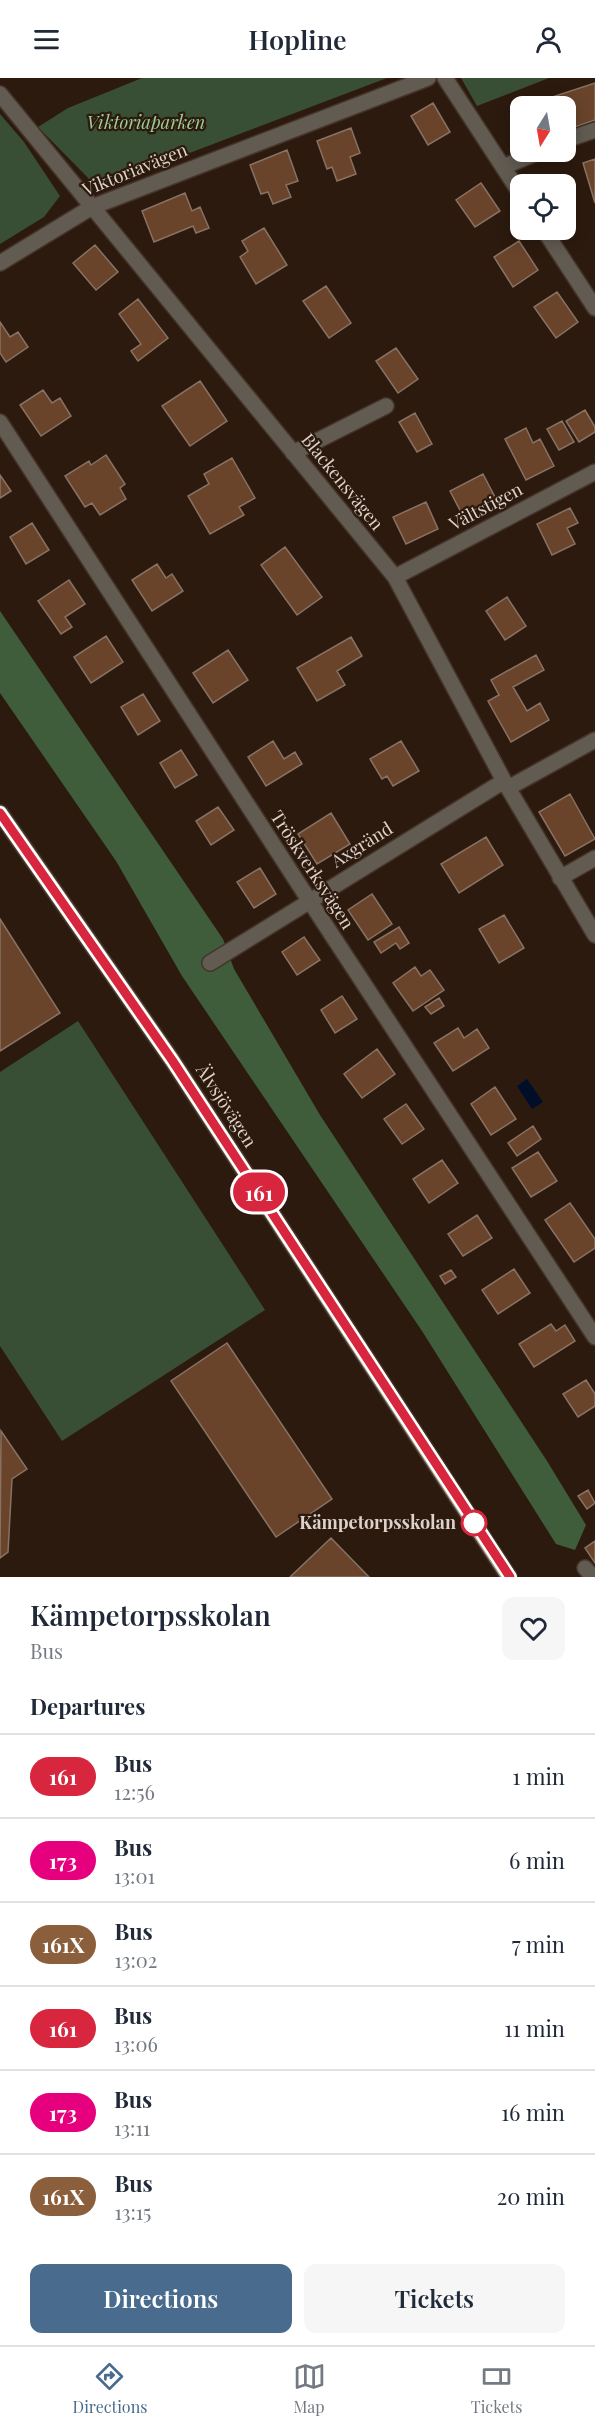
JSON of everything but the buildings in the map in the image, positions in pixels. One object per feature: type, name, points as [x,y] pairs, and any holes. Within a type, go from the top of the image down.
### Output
[{"type":"main road","name":"Älvsjövägen","points":[[1,816],[172,1060],[510,1577]]},
{"type":"street","name":"Viktoriavägen","points":[[0,263],[92,207],[428,78]]},
{"type":"street","points":[[445,78],[510,177]]},
{"type":"street","name":"Blackensvägen","points":[[0,94],[395,577],[506,784],[595,935]]},
{"type":"street","points":[[576,137],[595,130]]},
{"type":"street","points":[[504,167],[516,162]]},
{"type":"street","points":[[551,240],[595,308]]},
{"type":"street","points":[[293,453],[386,406]]},
{"type":"street","name":"Tröskverksvägen","points":[[0,422],[595,1337]]},
{"type":"street","name":"Vältstigen","points":[[395,577],[595,472]]},
{"type":"street","name":"Axgränd","points":[[210,963],[309,900],[506,784],[595,740]]},
{"type":"street","points":[[560,878],[595,858]]},
{"type":"green space","name":"Viktoriaparken","points":[[142,78],[387,78],[116,181],[94,184],[38,127],[68,108]]},
{"type":"green space","points":[[461,78],[549,78],[477,106]]},
{"type":"green space","points":[[0,114],[24,142],[60,196],[44,217],[0,244]]},
{"type":"green space","points":[[0,611],[223,939],[234,969],[320,1115],[547,1461],[586,1525],[575,1550],[556,1544],[422,1331],[182,976],[116,861],[0,693]]},
{"type":"green space","points":[[78,1021],[265,1310],[62,1441],[0,1346],[0,1072]]},
{"type":"water","points":[[527,1079],[543,1102],[532,1109],[517,1086]]},
{"type":"bus line","name":"161","points":[[0,813],[172,1060],[510,1577]]},
{"type":"place","name":"Kämpetorpsskolan","points":[[474,1523]]}]
